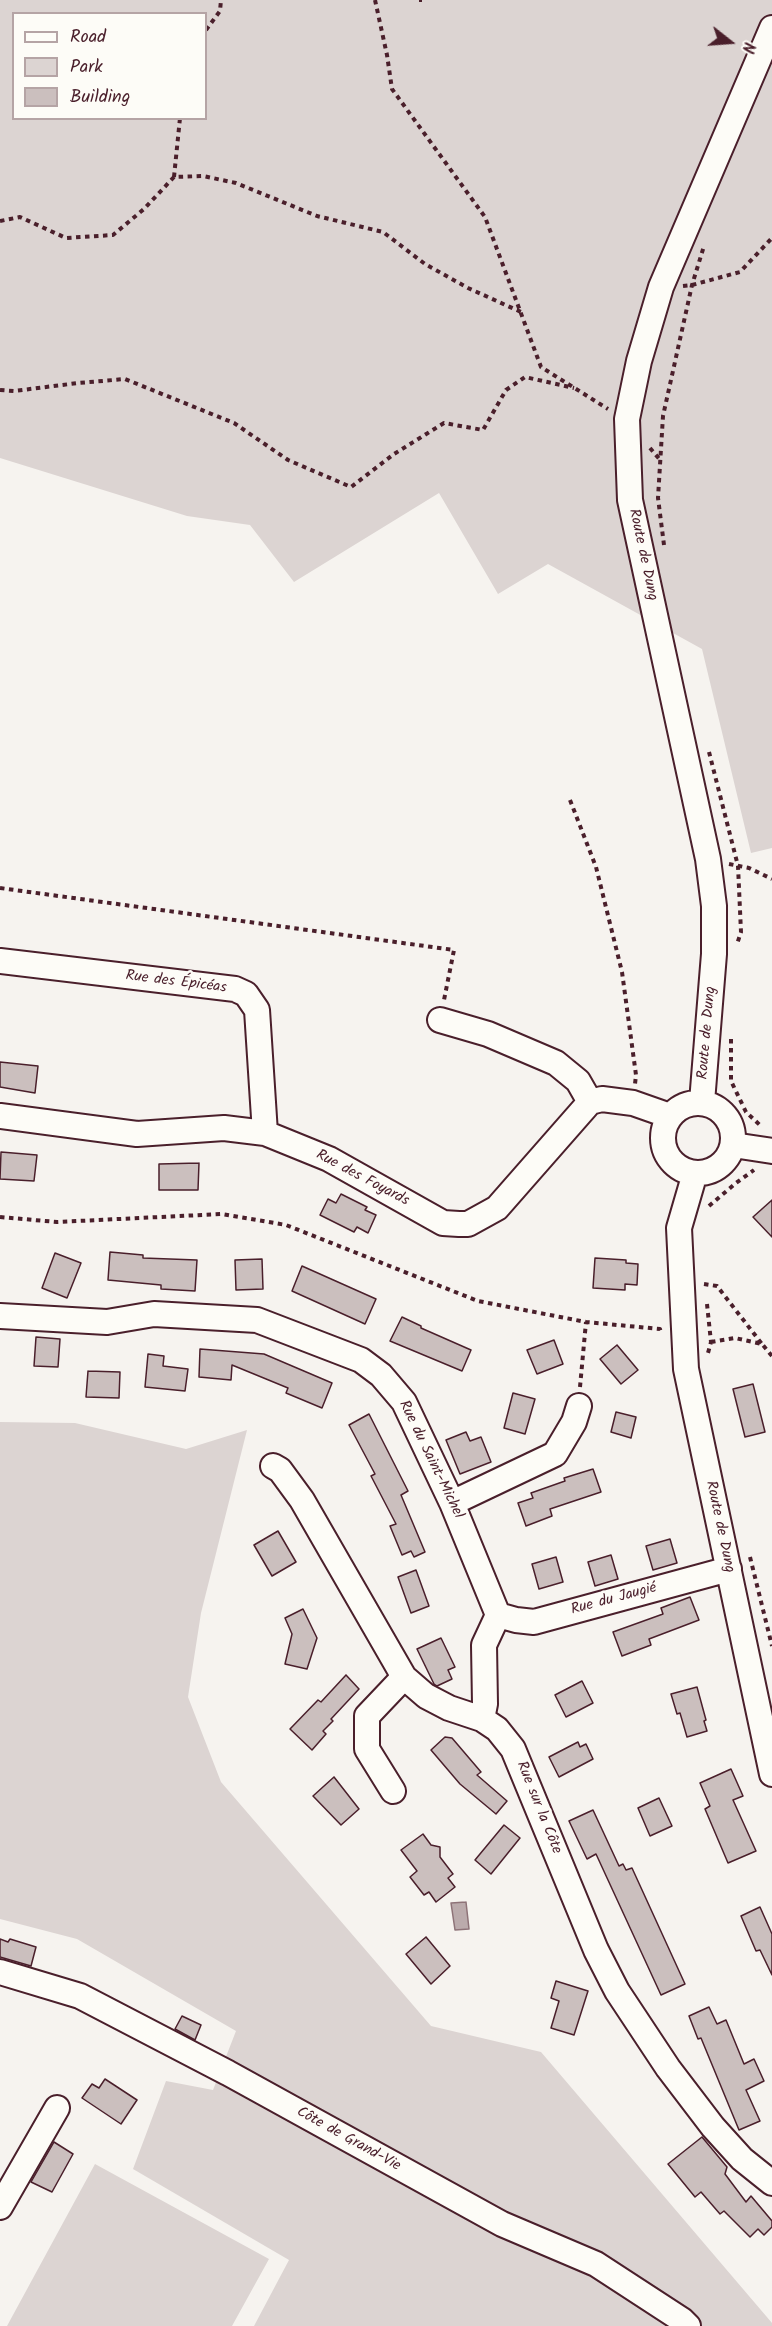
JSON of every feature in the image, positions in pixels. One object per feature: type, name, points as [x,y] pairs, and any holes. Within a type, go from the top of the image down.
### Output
[{"type":"street","name":"Route de Dung","points":[[702,1102],[714,954],[714,906],[708,859],[630,500],[627,419],[639,361],[662,287],[772,28]]},
{"type":"street","name":"Rue des Épicéas","points":[[0,962],[235,990],[246,994],[257,1010],[265,1133]]},
{"type":"street","points":[[440,1020],[488,1034],[556,1063],[578,1081],[590,1102],[603,1099],[633,1103],[670,1116]]},
{"type":"street","name":"Rue des Foyards","points":[[0,1116],[137,1134],[224,1128],[265,1133],[329,1159],[443,1223],[468,1224],[497,1208],[590,1102]]},
{"type":"street","points":[[702,1102],[716,1107],[727,1117],[733,1131],[733,1145],[728,1157],[719,1166],[708,1172],[696,1173],[681,1169],[669,1159],[663,1145],[664,1130],[670,1116],[684,1105],[702,1102]]},
{"type":"street","points":[[733,1145],[769,1151]]},
{"type":"street","name":"Route de Dung","points":[[696,1173],[679,1228],[694,1366],[729,1569],[772,1774]]},
{"type":"street","name":"Rue du Saint-Michel","points":[[0,1316],[107,1322],[154,1314],[257,1320],[361,1360],[381,1375],[404,1402],[452,1503],[498,1615]]},
{"type":"street","points":[[452,1503],[555,1454],[574,1422],[579,1406]]},
{"type":"street","name":"Rue sur la Côte","points":[[273,1466],[280,1470],[302,1500],[404,1677],[426,1696],[449,1708],[482,1719],[497,1729],[513,1749],[596,1950],[617,1991],[668,2068],[712,2127],[742,2159],[772,2183]]},
{"type":"street","name":"Rue du Jaugié","points":[[498,1615],[534,1622],[729,1569]]},
{"type":"street","points":[[482,1719],[485,1704],[484,1645],[498,1615]]},
{"type":"street","points":[[393,1791],[367,1749],[368,1716],[404,1677]]},
{"type":"street","name":"Côte de Grand-Vie","points":[[0,1972],[80,1996],[228,2073],[501,2224],[596,2265],[688,2326]]},
{"type":"street","points":[[0,2207],[57,2108]]},
{"type":"path","points":[[207,29],[220,11],[221,0]]},
{"type":"path","points":[[375,0],[392,89],[485,217],[541,367],[627,419]]},
{"type":"path","points":[[0,221],[20,217],[66,238],[113,235],[144,209],[174,177],[180,120]]},
{"type":"path","points":[[174,177],[203,176],[236,183],[317,216],[383,232],[425,264],[468,288],[520,312]]},
{"type":"path","points":[[665,554],[658,498],[663,416],[692,285],[707,236]]},
{"type":"path","points":[[662,287],[692,285],[740,272],[772,238]]},
{"type":"path","points":[[0,390],[14,391],[125,379],[234,423],[288,460],[351,487],[394,454],[444,423],[483,430],[506,390],[525,377],[574,388]]},
{"type":"path","points":[[708,749],[738,866],[741,932],[736,949]]},
{"type":"path","points":[[570,800],[596,867],[622,972],[636,1075],[633,1103]]},
{"type":"path","points":[[708,859],[738,866],[772,879]]},
{"type":"path","points":[[0,888],[454,950],[440,1020]]},
{"type":"path","points":[[706,1211],[710,1203],[736,1182],[760,1167],[769,1151],[766,1131],[746,1112],[731,1081],[732,1033]]},
{"type":"path","points":[[0,1217],[57,1222],[222,1214],[286,1224],[478,1301],[586,1322],[660,1329],[662,1339]]},
{"type":"path","points":[[694,1366],[711,1342],[704,1275]]},
{"type":"path","points":[[704,1284],[717,1286],[772,1356]]},
{"type":"path","points":[[579,1406],[586,1322]]},
{"type":"path","points":[[711,1342],[735,1338],[762,1344]]},
{"type":"path","points":[[749,1552],[772,1646]]},
{"type":"green space","points":[[0,0],[772,0],[772,848],[751,853],[702,649],[548,564],[498,594],[439,493],[294,582],[250,525],[187,516],[0,458]]},
{"type":"green space","points":[[0,1422],[75,1423],[186,1449],[247,1430],[201,1613],[188,1697],[221,1782],[431,2026],[541,2052],[772,2323],[772,2326],[254,2326],[289,2260],[133,2169],[166,2081],[213,2090],[236,2031],[77,1939],[0,1919]]},
{"type":"green space","points":[[95,2164],[269,2259],[232,2326],[7,2326]]},
{"type":"shaded area","points":[[466,1902],[469,1929],[455,1930],[451,1903]]},
{"type":"building","points":[[0,1062],[38,1066],[35,1093],[0,1087]]},
{"type":"building","points":[[1,1152],[37,1155],[34,1181],[0,1179]]},
{"type":"building","points":[[199,1163],[198,1190],[159,1190],[159,1164]]},
{"type":"building","points":[[341,1194],[367,1207],[365,1210],[376,1215],[368,1233],[357,1227],[354,1232],[320,1215],[328,1199],[336,1203]]},
{"type":"building","points":[[772,1200],[772,1237],[753,1217]]},
{"type":"building","points":[[110,1252],[143,1255],[143,1258],[197,1260],[195,1291],[161,1289],[161,1285],[108,1280]]},
{"type":"building","points":[[55,1253],[81,1263],[67,1298],[42,1288]]},
{"type":"building","points":[[595,1258],[626,1260],[626,1263],[638,1264],[637,1285],[625,1284],[625,1290],[593,1288]]},
{"type":"building","points":[[262,1259],[263,1289],[236,1290],[235,1260]]},
{"type":"building","points":[[302,1266],[376,1299],[365,1324],[292,1291]]},
{"type":"building","points":[[402,1317],[471,1350],[462,1371],[390,1341]]},
{"type":"building","points":[[36,1337],[60,1339],[58,1367],[34,1366]]},
{"type":"building","points":[[554,1340],[563,1364],[537,1374],[527,1350]]},
{"type":"building","points":[[617,1345],[638,1370],[621,1384],[600,1359]]},
{"type":"building","points":[[200,1349],[264,1354],[332,1383],[322,1408],[286,1393],[288,1388],[232,1365],[231,1380],[199,1377]]},
{"type":"building","points":[[148,1354],[164,1356],[163,1366],[188,1369],[185,1391],[145,1387]]},
{"type":"building","points":[[88,1371],[120,1372],[119,1398],[86,1397]]},
{"type":"building","points":[[753,1384],[765,1432],[745,1437],[733,1389]]},
{"type":"building","points":[[513,1393],[535,1399],[525,1434],[504,1428]]},
{"type":"building","points":[[616,1412],[636,1417],[631,1438],[611,1432]]},
{"type":"building","points":[[369,1414],[408,1491],[401,1495],[425,1552],[414,1557],[411,1551],[402,1555],[390,1526],[396,1524],[371,1476],[375,1474],[349,1425]]},
{"type":"building","points":[[466,1432],[470,1441],[481,1437],[491,1462],[460,1474],[446,1440]]},
{"type":"building","points":[[593,1469],[601,1492],[550,1509],[552,1516],[526,1526],[518,1503],[533,1498],[531,1493],[565,1481],[564,1478]]},
{"type":"building","points":[[278,1531],[296,1562],[272,1576],[254,1545]]},
{"type":"building","points":[[670,1539],[677,1563],[653,1570],[646,1546]]},
{"type":"building","points":[[611,1555],[618,1579],[595,1586],[588,1562]]},
{"type":"building","points":[[556,1557],[563,1582],[539,1589],[532,1564]]},
{"type":"building","points":[[416,1570],[429,1606],[411,1613],[398,1577]]},
{"type":"building","points":[[690,1597],[699,1620],[649,1639],[651,1645],[622,1656],[613,1632],[663,1614],[661,1608]]},
{"type":"building","points":[[303,1609],[317,1638],[307,1669],[285,1664],[292,1634],[285,1618]]},
{"type":"building","points":[[441,1638],[455,1667],[448,1670],[452,1679],[437,1686],[417,1649]]},
{"type":"building","points":[[346,1675],[359,1689],[331,1719],[333,1721],[323,1731],[326,1734],[312,1750],[290,1729],[318,1700],[321,1702]]},
{"type":"building","points":[[582,1681],[593,1703],[566,1717],[555,1695]]},
{"type":"building","points":[[697,1687],[707,1731],[687,1737],[680,1713],[677,1714],[671,1694]]},
{"type":"building","points":[[445,1737],[452,1738],[481,1772],[477,1775],[507,1801],[496,1814],[460,1784],[431,1750]]},
{"type":"building","points":[[578,1742],[580,1747],[586,1744],[593,1759],[559,1777],[549,1757]]},
{"type":"building","points":[[731,1769],[743,1796],[733,1800],[756,1851],[728,1863],[705,1809],[710,1806],[700,1783]]},
{"type":"building","points":[[334,1777],[359,1809],[341,1825],[313,1796]]},
{"type":"building","points":[[659,1798],[672,1826],[650,1836],[638,1808]]},
{"type":"building","points":[[593,1810],[619,1866],[623,1864],[626,1870],[632,1868],[685,1984],[661,1995],[596,1854],[587,1859],[569,1821]]},
{"type":"building","points":[[504,1825],[520,1838],[491,1874],[475,1860]]},
{"type":"building","points":[[423,1834],[431,1845],[440,1847],[440,1857],[453,1874],[448,1878],[455,1887],[436,1902],[429,1892],[424,1895],[410,1877],[417,1871],[401,1850]]},
{"type":"building","points":[[760,1907],[772,1934],[772,1975],[760,1950],[756,1951],[741,1916]]},
{"type":"building","points":[[426,1937],[450,1966],[431,1984],[406,1954]]},
{"type":"building","points":[[0,1939],[8,1942],[10,1939],[36,1947],[31,1966],[0,1957]]},
{"type":"building","points":[[556,1981],[588,1991],[574,2035],[551,2028],[559,2001],[551,1998]]},
{"type":"building","points":[[709,2007],[717,2024],[726,2020],[744,2064],[754,2059],[764,2081],[746,2090],[760,2121],[739,2130],[701,2038],[698,2039],[689,2016]]},
{"type":"building","points":[[182,2016],[201,2025],[195,2040],[175,2029]]},
{"type":"building","points":[[105,2079],[137,2100],[121,2124],[82,2098],[92,2084],[99,2088]]},
{"type":"building","points":[[702,2137],[727,2167],[725,2174],[746,2202],[751,2196],[772,2221],[772,2227],[764,2235],[758,2229],[750,2237],[724,2211],[720,2214],[701,2192],[695,2197],[668,2164]]},
{"type":"building","points":[[54,2142],[73,2154],[52,2192],[31,2182]]}]
